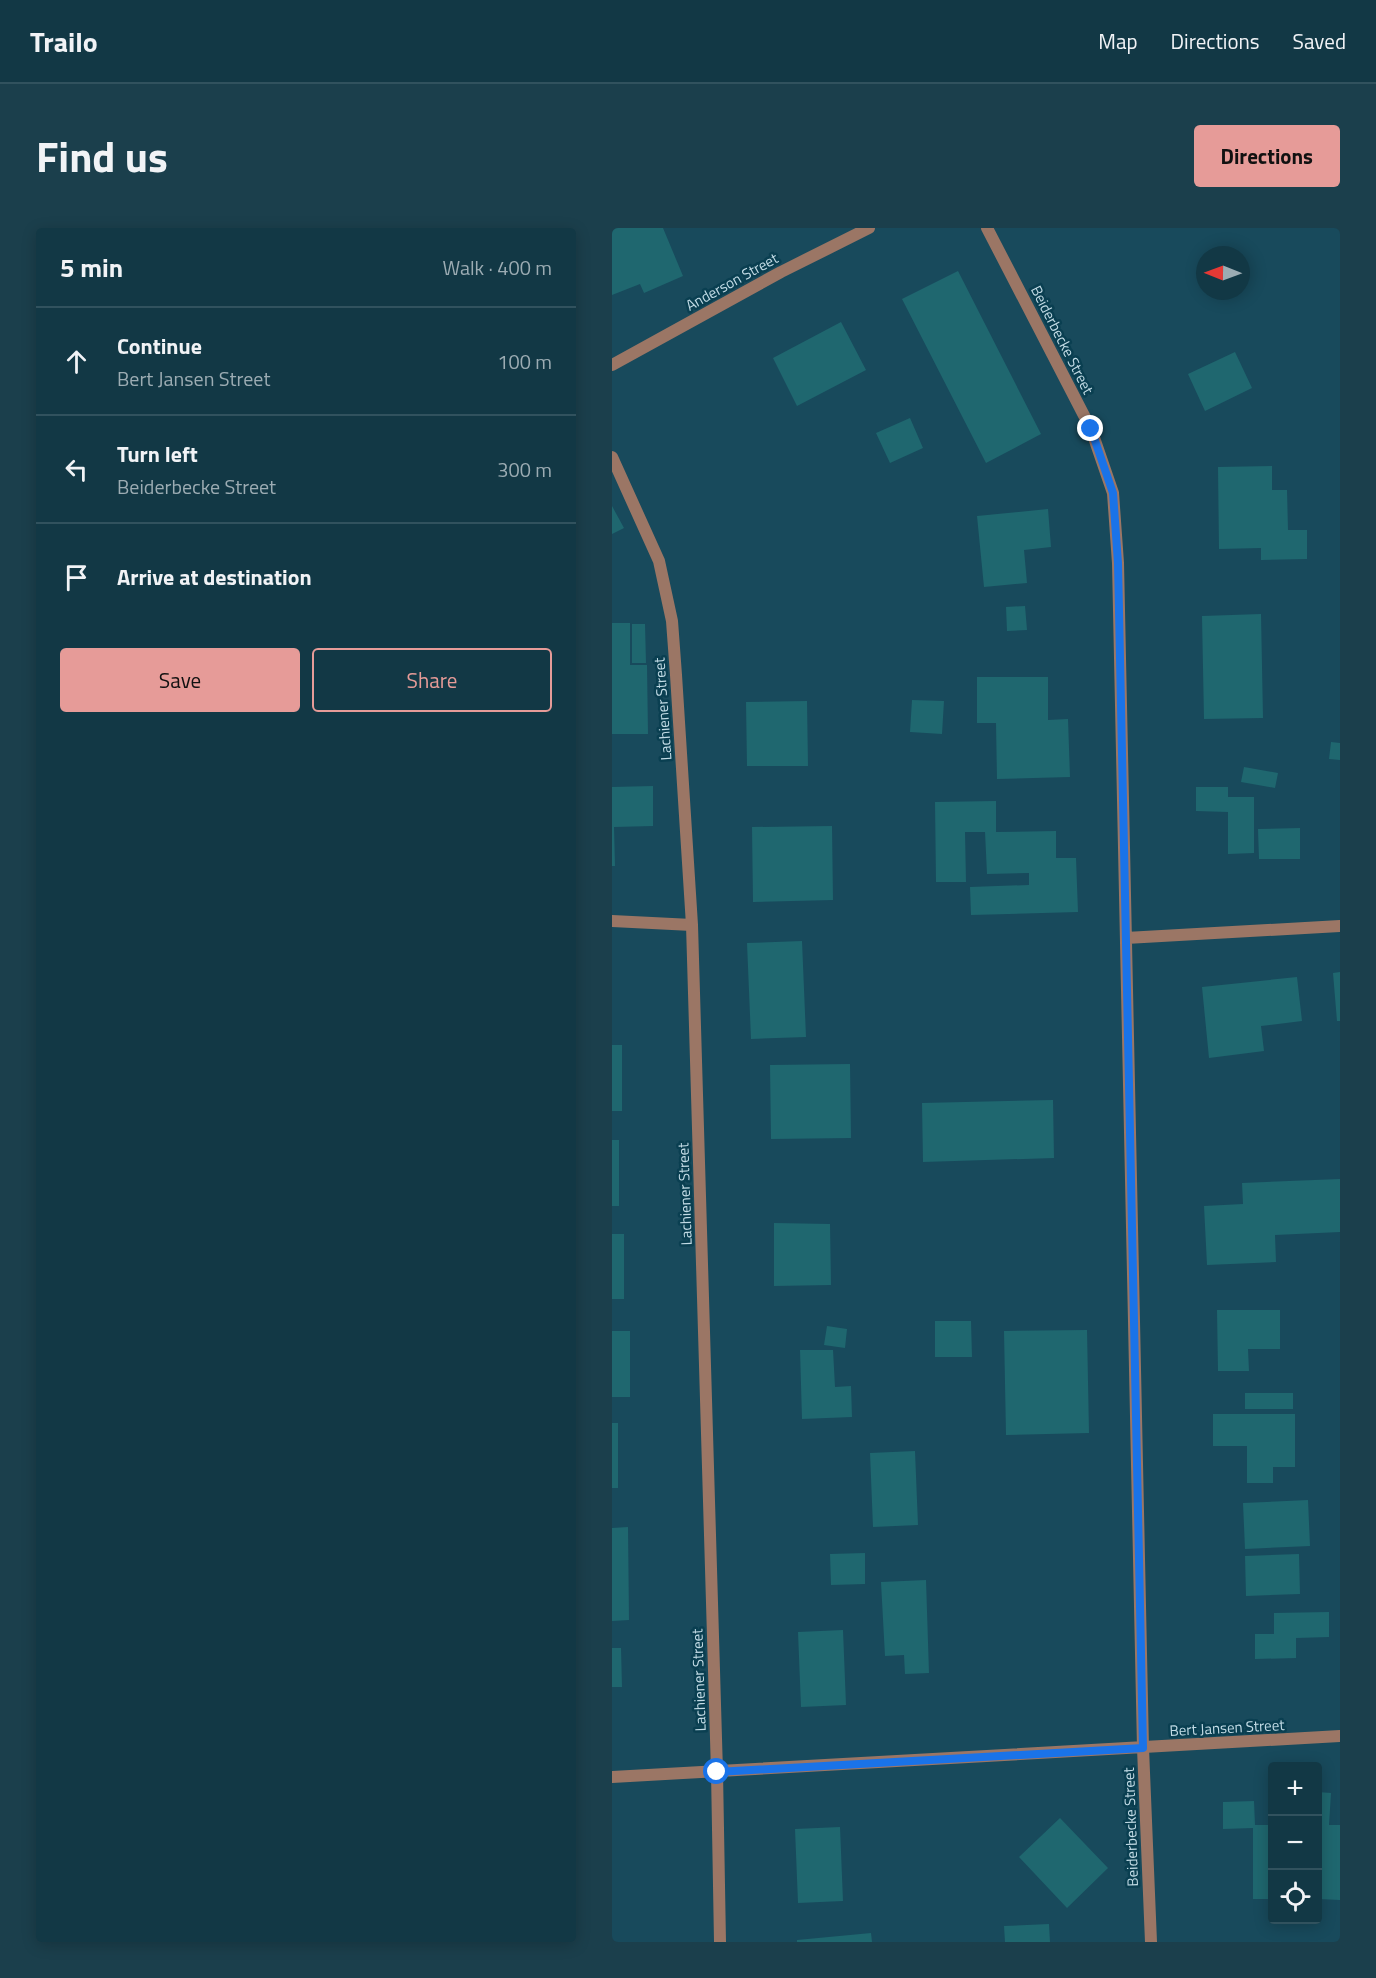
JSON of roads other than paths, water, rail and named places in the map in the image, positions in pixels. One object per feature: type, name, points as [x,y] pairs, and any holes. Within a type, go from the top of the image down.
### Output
[{"type":"street","name":"Anderson Street","points":[[612,365],[781,272],[869,228]]},
{"type":"street","name":"Beiderbecke Street","points":[[987,228],[1091,429],[1113,493],[1118,563],[1143,1748],[1151,1942]]},
{"type":"street","name":"Lachiener Street","points":[[612,457],[659,561],[672,621],[692,925],[720,1942]]},
{"type":"street","points":[[612,921],[692,925]]},
{"type":"street","points":[[1126,938],[1340,926]]},
{"type":"street","name":"Bert Jansen Street","points":[[612,1777],[1340,1736]]}]
